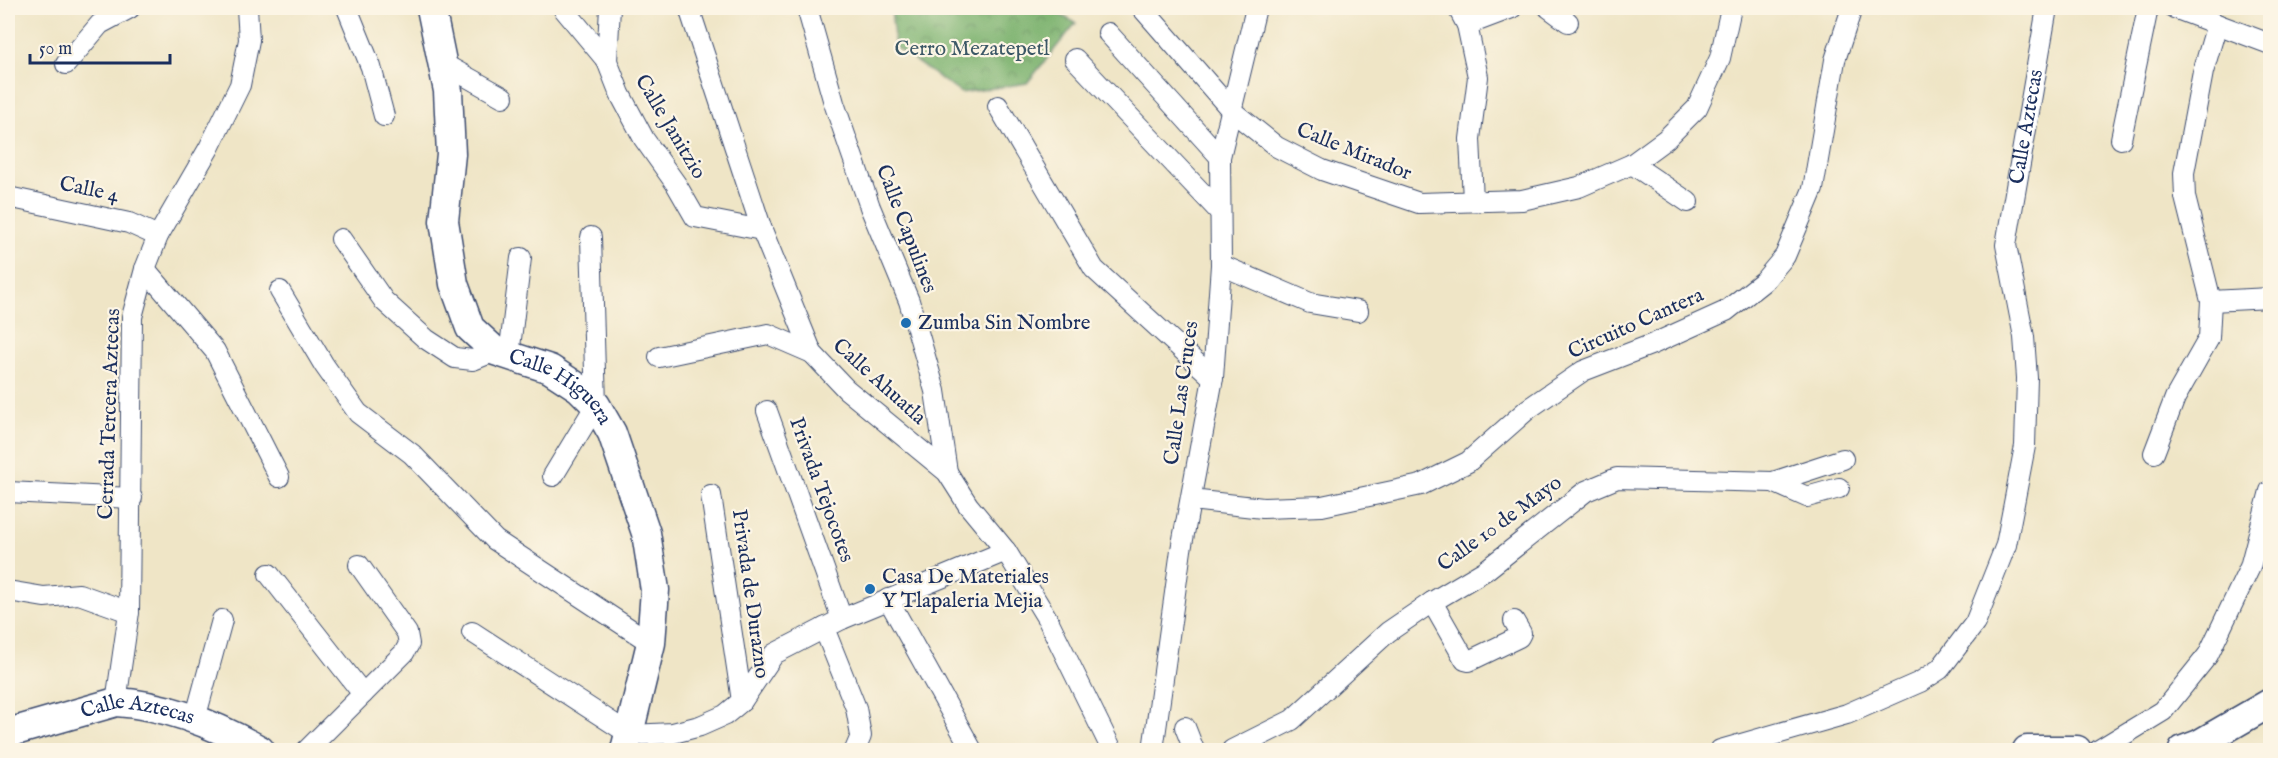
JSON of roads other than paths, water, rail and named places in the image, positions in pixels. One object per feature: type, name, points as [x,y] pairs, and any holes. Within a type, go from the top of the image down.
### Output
[{"type":"street","points":[[66,64],[100,24],[130,8]]},
{"type":"street","name":"Cerrada Tercera Aztecas","points":[[117,702],[129,612],[132,498],[130,436],[132,317],[145,269],[158,236],[209,148],[240,85],[249,40],[247,8]]},
{"type":"street","points":[[347,8],[371,67],[384,116]]},
{"type":"street","name":"Calle Higuera","points":[[431,8],[448,91],[451,154],[444,221],[454,284],[470,328],[502,353],[550,369],[579,388],[596,405],[612,433],[646,533],[655,590],[651,643],[628,743]]},
{"type":"street","name":"Calle Janitzio","points":[[563,8],[607,61],[620,94],[644,139],[676,184],[695,217],[762,230]]},
{"type":"street","points":[[607,61],[610,8]]},
{"type":"street","name":"Calle Ahuatla","points":[[689,8],[762,230],[812,353],[846,389],[947,472],[968,506],[1006,551],[1048,620],[1112,750]]},
{"type":"street","name":"Calle Capulines","points":[[807,8],[845,134],[870,207],[909,301],[935,391],[947,472]]},
{"type":"street","name":"Calle Mirador","points":[[1142,8],[1232,111],[1277,147],[1322,170],[1372,189],[1419,203],[1522,200],[1549,195],[1605,177],[1632,164],[1666,140],[1697,108],[1720,58],[1731,8]]},
{"type":"street","name":"Calle Las Cruces","points":[[1153,750],[1181,550],[1213,378],[1221,265],[1220,157],[1256,8]]},
{"type":"street","points":[[1458,8],[1467,25],[1478,77],[1470,139],[1473,200]]},
{"type":"street","points":[[1467,25],[1512,8]]},
{"type":"street","points":[[1549,8],[1568,22]]},
{"type":"street","name":"Circuito Cantera","points":[[1191,500],[1263,508],[1322,506],[1421,485],[1468,462],[1528,409],[1583,371],[1653,344],[1726,311],[1764,281],[1785,256],[1813,189],[1835,60],[1852,8]]},
{"type":"street","name":"Calle Aztecas","points":[[1720,750],[1847,714],[1920,682],[1940,669],[1975,623],[2006,545],[2025,446],[2027,378],[2025,337],[2006,245],[2046,8]]},
{"type":"street","points":[[2121,140],[2148,8]]},
{"type":"street","points":[[2174,8],[2271,44]]},
{"type":"street","points":[[2154,453],[2175,399],[2209,338],[2211,301],[2185,197],[2184,173],[2203,72],[2217,24]]},
{"type":"street","points":[[1108,33],[1220,157]]},
{"type":"street","points":[[1075,59],[1219,211]]},
{"type":"street","points":[[442,63],[503,97]]},
{"type":"street","points":[[998,106],[1094,269],[1213,378]]},
{"type":"street","points":[[1632,164],[1688,202]]},
{"type":"street","name":"Calle 4","points":[[8,197],[129,223],[158,236]]},
{"type":"street","points":[[553,476],[596,405],[591,237]]},
{"type":"street","points":[[341,240],[384,301],[426,339],[455,358],[473,360],[502,353],[520,258]]},
{"type":"street","points":[[1221,265],[1310,303],[1358,310]]},
{"type":"street","points":[[145,269],[215,351],[279,477]]},
{"type":"street","points":[[280,291],[324,365],[358,413],[412,454],[495,540],[651,643]]},
{"type":"street","points":[[2211,301],[2271,298]]},
{"type":"street","points":[[659,357],[768,334],[812,353]]},
{"type":"street","name":"Privada Tejocotes","points":[[767,411],[842,619]]},
{"type":"street","name":"Calle 10 de Mayo","points":[[1232,750],[1292,720],[1388,632],[1432,602],[1486,570],[1586,491],[1617,478],[1773,482],[1843,459]]},
{"type":"street","points":[[1773,482],[1807,497],[1839,488]]},
{"type":"street","points":[[2099,750],[2163,711],[2208,655],[2250,567],[2271,491]]},
{"type":"street","points":[[8,492],[132,498]]},
{"type":"street","name":"Privada de Durazno","points":[[711,495],[742,701]]},
{"type":"street","points":[[472,632],[628,743],[700,726],[725,715],[742,701],[774,654],[842,619],[1006,551]]},
{"type":"street","points":[[307,750],[404,654],[409,644],[407,633],[359,566]]},
{"type":"street","points":[[269,574],[363,694]]},
{"type":"street","points":[[8,591],[44,597],[79,594],[129,612]]},
{"type":"street","points":[[888,599],[972,750]]},
{"type":"street","points":[[1432,602],[1466,660],[1469,661],[1519,637],[1521,633],[1514,621]]},
{"type":"street","points":[[195,719],[222,621]]},
{"type":"street","points":[[824,628],[856,708],[861,736],[855,750]]},
{"type":"street","name":"Calle Aztecas","points":[[8,733],[117,702],[148,705],[195,719],[260,750]]},
{"type":"street","points":[[2183,750],[2199,744],[2271,703]]},
{"type":"street","points":[[1185,727],[1194,750]]},
{"type":"street","points":[[2026,750],[2077,750]]},
{"type":"place","name":"Zumba Sin Nombre","points":[[906,323]]},
{"type":"place","name":"Casa De Materiales Y Tlapaleria Mejia","points":[[870,589]]},
{"type":"park label","name":"Cerro Mezatepetl","points":[[972,49]]}]
